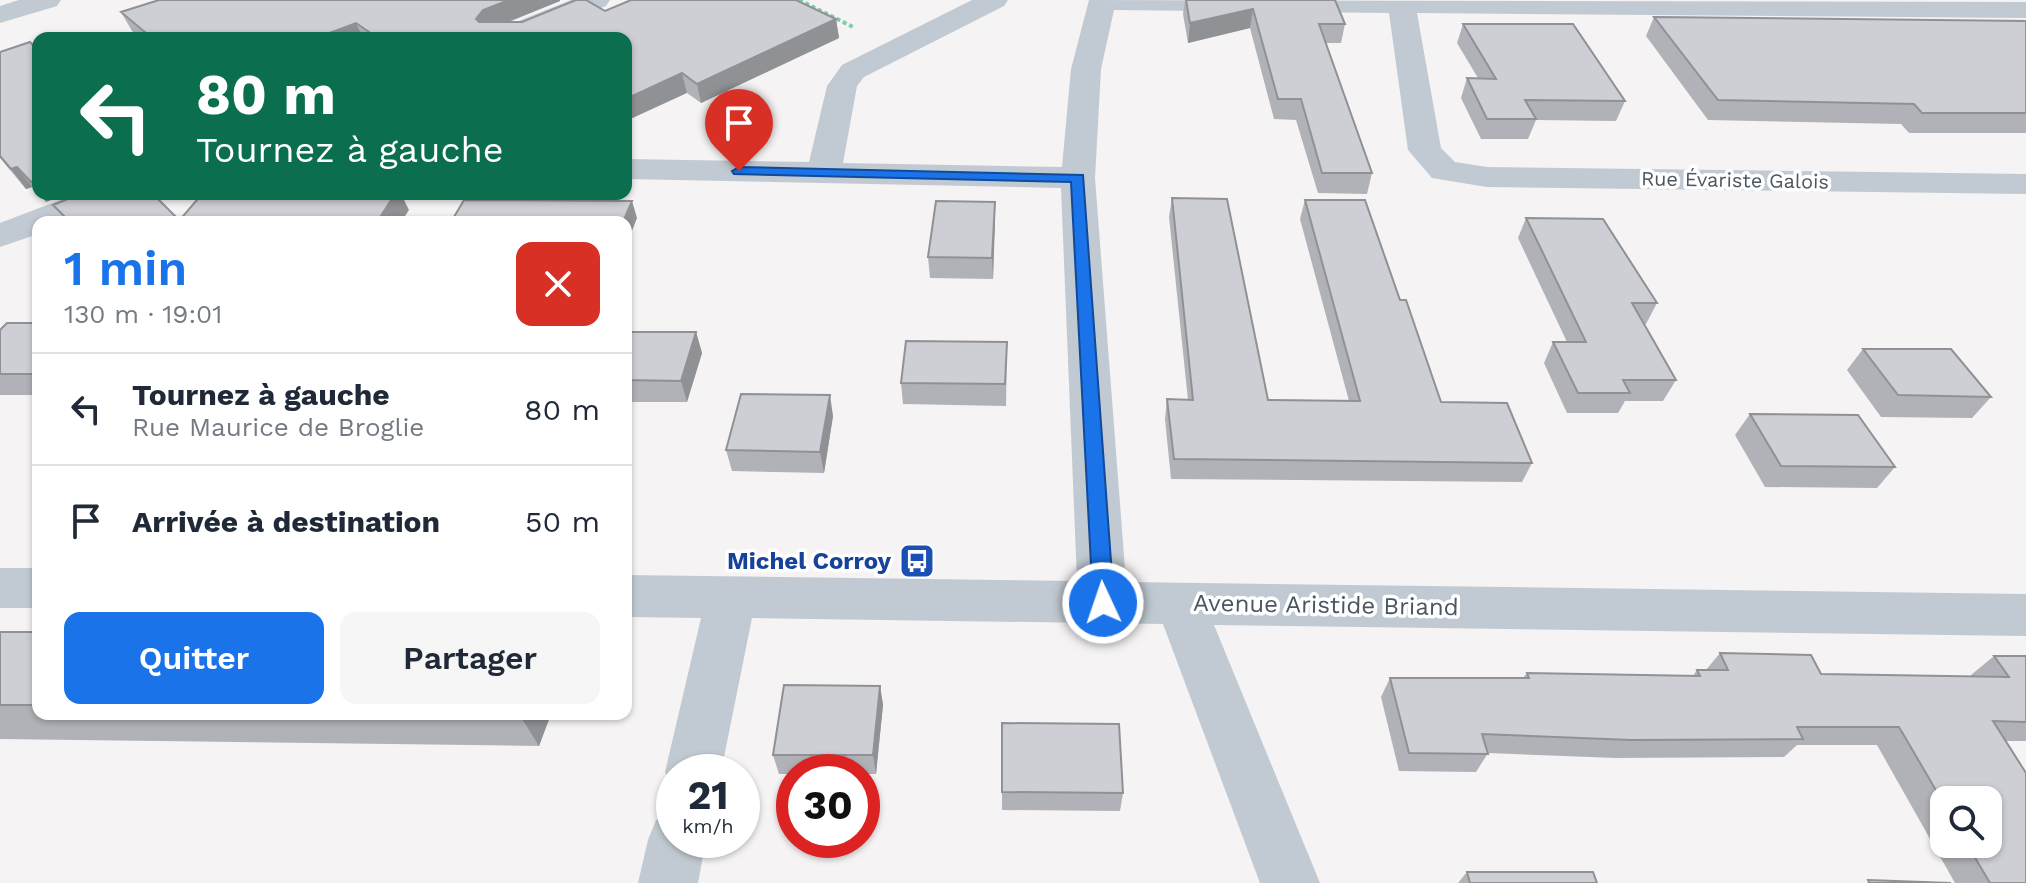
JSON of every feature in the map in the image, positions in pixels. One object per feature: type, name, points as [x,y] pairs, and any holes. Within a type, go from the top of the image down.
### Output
[{"type":"street","points":[[0,15],[47,0]]},
{"type":"street","points":[[516,32],[596,0]]},
{"type":"street","points":[[824,173],[842,86],[853,71],[994,0]]},
{"type":"street","points":[[1103,603],[1078,178],[1086,69],[1103,1],[2026,10]]},
{"type":"street","name":"Rue Évariste Galois","points":[[1401,2],[1425,150],[1444,171],[1487,177],[2026,184]]},
{"type":"street","points":[[632,169],[1078,178]]},
{"type":"street","points":[[51,216],[92,200]]},
{"type":"street","points":[[0,236],[32,223]]},
{"type":"street","points":[[0,588],[32,588]]},
{"type":"street","name":"Avenue Aristide Briand","points":[[632,596],[2026,615]]},
{"type":"street","points":[[697,754],[731,597]]},
{"type":"street","points":[[1181,604],[1290,883]]},
{"type":"street","points":[[668,883],[673,858]]},
{"type":"path","points":[[799,0],[896,48]]},
{"type":"building","points":[[159,0],[509,0],[483,10],[476,19],[479,22],[522,22],[576,0],[586,0],[605,11],[631,0],[796,0],[836,19],[697,84],[682,73],[632,96],[632,32],[369,32],[356,23],[332,32],[145,32],[121,12]]},
{"type":"building","points":[[1186,0],[1335,0],[1345,24],[1319,24],[1372,173],[1322,173],[1301,99],[1278,99],[1253,9],[1190,23]]},
{"type":"building","points":[[1654,17],[2026,21],[2026,113],[1922,113],[1914,104],[1718,100]]},
{"type":"building","points":[[1463,24],[1573,24],[1625,101],[1525,100],[1536,119],[1487,119],[1467,78],[1496,79]]},
{"type":"building","points":[[30,42],[32,44],[31,182],[17,167],[11,169],[0,156],[0,52]]},
{"type":"building","points":[[1172,198],[1227,199],[1268,400],[1360,401],[1305,200],[1365,200],[1400,300],[1406,300],[1441,402],[1507,403],[1532,463],[1174,459],[1167,399],[1193,400]]},
{"type":"building","points":[[65,200],[159,200],[175,216],[64,216],[53,205]]},
{"type":"building","points":[[197,200],[391,200],[381,216],[183,216]]},
{"type":"building","points":[[464,200],[632,201],[626,216],[455,216]]},
{"type":"building","points":[[936,201],[995,202],[992,258],[928,257]]},
{"type":"building","points":[[1526,218],[1603,219],[1657,303],[1632,303],[1676,380],[1623,380],[1630,393],[1578,393],[1553,342],[1586,342]]},
{"type":"building","points":[[7,323],[32,323],[32,374],[0,374],[0,330]]},
{"type":"building","points":[[632,332],[696,332],[681,381],[632,380]]},
{"type":"building","points":[[906,341],[1007,342],[1005,384],[901,383]]},
{"type":"building","points":[[1863,349],[1951,349],[1991,397],[1898,395]]},
{"type":"building","points":[[741,394],[830,395],[820,452],[726,450]]},
{"type":"building","points":[[1750,414],[1858,415],[1895,467],[1781,466]]},
{"type":"building","points":[[0,632],[32,632],[32,705],[0,705]]},
{"type":"building","points":[[1720,653],[1811,655],[1821,674],[2009,677],[1994,656],[2026,656],[2026,722],[1993,721],[2026,773],[2026,883],[1990,883],[1975,858],[2002,858],[2002,786],[1933,786],[1899,727],[1797,727],[1803,739],[1631,740],[1482,734],[1488,754],[1409,753],[1390,678],[1529,678],[1527,673],[1700,676],[1697,670],[1728,670]]},
{"type":"building","points":[[784,685],[880,686],[873,754],[773,755]]},
{"type":"building","points":[[1002,723],[1119,724],[1123,793],[1002,792]]},
{"type":"building","points":[[1467,872],[1593,872],[1597,883],[1470,883]]},
{"type":"building","points":[[1868,880],[1951,883],[1869,883]]},
{"type":"place","name":"Michel Corroy","points":[[917,561]]},
{"type":"route","points":[[739,171],[1078,178],[1103,603]]}]
